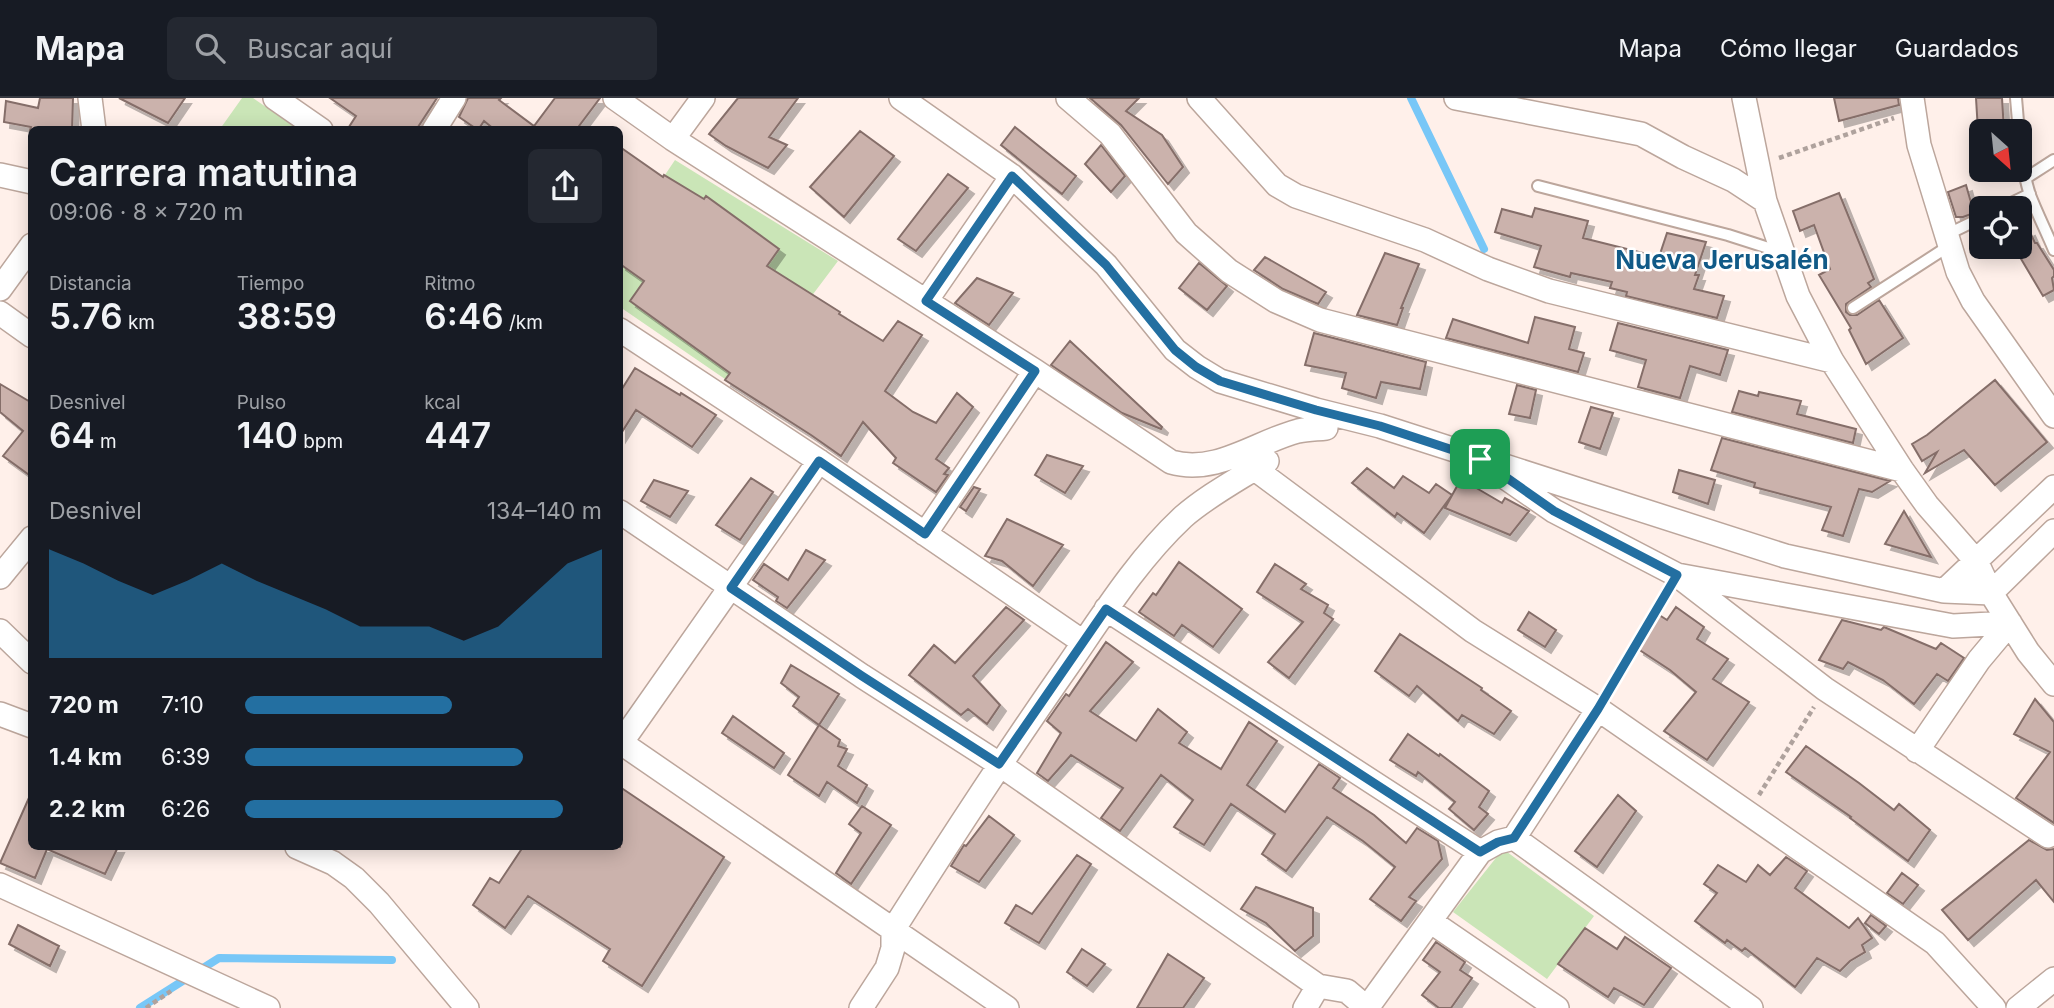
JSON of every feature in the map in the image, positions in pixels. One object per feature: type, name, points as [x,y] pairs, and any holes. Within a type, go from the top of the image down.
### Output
[{"type":"street","points":[[90,98],[94,126]]},
{"type":"street","points":[[275,98],[315,126]]},
{"type":"street","points":[[436,126],[454,98]]},
{"type":"street","points":[[615,98],[673,139],[1035,371],[1171,462],[1186,466],[1203,465],[1244,453],[1298,431],[1380,426]]},
{"type":"street","points":[[673,139],[703,98]]},
{"type":"street","points":[[901,98],[1012,176],[1106,265],[1175,350],[1220,381],[1380,426],[1784,556],[1944,591],[1991,593],[2054,531]]},
{"type":"street","points":[[1068,98],[1110,134],[1186,233],[1229,271],[1276,301],[1320,320],[1902,470]]},
{"type":"street","points":[[1199,98],[1277,185],[1296,196],[1425,240],[1488,269],[1549,291],[1832,361]]},
{"type":"street","points":[[1456,98],[1641,134],[1733,180],[1765,201]]},
{"type":"street","points":[[1744,98],[1765,201],[1798,296],[1832,361],[1927,505],[1976,561],[1991,593],[2028,652],[2054,684]]},
{"type":"street","points":[[1913,105],[1919,145],[1958,272],[1973,301],[2054,416]]},
{"type":"street","points":[[0,175],[28,180]]},
{"type":"street","points":[[926,301],[1012,176]]},
{"type":"street","points":[[0,289],[28,250]]},
{"type":"street","points":[[0,313],[28,333]]},
{"type":"street","points":[[623,332],[819,461],[1083,642]]},
{"type":"street","points":[[925,534],[1035,371]]},
{"type":"street","points":[[861,1008],[887,968],[893,948],[893,930],[999,764],[1106,609],[1150,553],[1184,517],[1219,490],[1295,443],[1326,428]]},
{"type":"street","points":[[1480,459],[1554,511],[1677,575],[1825,689],[2048,836]]},
{"type":"street","points":[[623,738],[819,461]]},
{"type":"street","points":[[1255,469],[1473,631],[1598,709],[1935,943],[1994,1008]]},
{"type":"street","points":[[1944,591],[2054,487]]},
{"type":"street","points":[[623,514],[862,676],[999,764],[1318,986],[1347,991],[1367,1008],[1480,852],[1498,842],[1514,838],[1598,709]]},
{"type":"street","points":[[0,577],[28,543]]},
{"type":"street","points":[[1677,575],[1953,626],[2010,623]]},
{"type":"street","points":[[1106,609],[1480,852]]},
{"type":"street","points":[[1917,751],[1979,660],[2010,623]]},
{"type":"street","points":[[0,631],[28,658]]},
{"type":"street","points":[[0,714],[28,724]]},
{"type":"street","points":[[623,744],[1007,1008]]},
{"type":"street","points":[[1514,838],[1751,1008]]},
{"type":"street","points":[[304,850],[333,863],[354,878],[379,903],[467,1008]]},
{"type":"street","points":[[0,885],[268,1008]]},
{"type":"street","points":[[1430,921],[1557,1008]]},
{"type":"street","points":[[2018,1008],[2054,979]]},
{"type":"street","points":[[1305,1008],[1318,986]]},
{"type":"lane","points":[[2017,98],[2019,119]]},
{"type":"lane","points":[[2032,174],[2054,160]]},
{"type":"lane","points":[[2027,182],[2054,250]]},
{"type":"lane","points":[[1538,186],[1728,235],[1784,253]]},
{"type":"lane","points":[[2026,196],[2030,194]]},
{"type":"lane","points":[[1853,308],[1969,226]]},
{"type":"path","points":[[1757,165],[1913,105]]},
{"type":"path","points":[[1598,709],[1677,575]]},
{"type":"path","points":[[1748,813],[1825,689]]},
{"type":"green space","points":[[242,98],[253,98],[294,126],[222,126]]},
{"type":"green space","points":[[675,160],[838,261],[741,390],[623,309],[623,238]]},
{"type":"green space","points":[[1503,849],[1594,916],[1547,979],[1453,912]]},
{"type":"building","points":[[40,98],[73,98],[72,126],[28,126],[4,122],[6,101],[38,108]]},
{"type":"building","points":[[119,98],[185,98],[168,123]]},
{"type":"building","points":[[330,98],[437,98],[419,126],[350,126],[356,116]]},
{"type":"building","points":[[468,98],[501,98],[499,100],[534,126],[490,126],[484,121],[481,126],[472,126],[459,117]]},
{"type":"building","points":[[555,98],[600,98],[579,126],[534,126]]},
{"type":"building","points":[[738,98],[798,98],[769,137],[787,145],[768,168],[709,134]]},
{"type":"building","points":[[1090,98],[1139,98],[1126,111],[1162,135],[1183,167],[1168,184],[1121,125]]},
{"type":"building","points":[[1834,98],[1898,98],[1899,105],[1839,121]]},
{"type":"building","points":[[1976,98],[2002,98],[2003,119],[1977,119]]},
{"type":"building","points":[[1015,127],[1076,176],[1062,194],[1001,145]]},
{"type":"building","points":[[860,131],[894,156],[844,217],[810,187]]},
{"type":"building","points":[[1101,145],[1125,176],[1111,192],[1085,164]]},
{"type":"building","points":[[623,149],[663,177],[664,175],[704,199],[706,196],[779,249],[767,266],[840,312],[839,314],[883,341],[898,321],[922,335],[885,391],[913,412],[936,423],[957,393],[973,407],[936,459],[949,468],[944,474],[948,475],[936,492],[893,463],[896,458],[863,422],[841,456],[725,380],[730,373],[630,301],[644,281],[623,266]]},
{"type":"building","points":[[948,174],[968,188],[916,251],[898,239]]},
{"type":"building","points":[[1966,185],[1969,215],[1956,217],[1948,192]]},
{"type":"building","points":[[1839,193],[1874,279],[1868,283],[1871,287],[1846,304],[1846,312],[1857,315],[1879,300],[1903,338],[1866,364],[1849,330],[1851,328],[1819,275],[1830,269],[1814,225],[1800,231],[1793,211]]},
{"type":"building","points":[[1535,208],[1588,221],[1583,238],[1659,257],[1667,233],[1706,242],[1695,275],[1699,275],[1694,289],[1724,296],[1717,318],[1626,296],[1627,292],[1610,288],[1612,282],[1571,273],[1570,277],[1534,267],[1541,246],[1495,232],[1502,209],[1532,217]]},
{"type":"building","points":[[2032,236],[2054,270],[2054,290],[2043,296],[2021,259],[2032,259]]},
{"type":"building","points":[[1385,253],[1419,264],[1397,325],[1357,315]]},
{"type":"building","points":[[1265,257],[1326,292],[1318,304],[1283,289],[1254,270]]},
{"type":"building","points":[[1199,263],[1227,286],[1207,310],[1179,288]]},
{"type":"building","points":[[977,278],[1013,293],[989,325],[955,303]]},
{"type":"building","points":[[1535,317],[1575,327],[1569,349],[1584,353],[1578,372],[1446,338],[1453,319],[1528,343]]},
{"type":"building","points":[[1618,323],[1728,350],[1720,375],[1690,366],[1680,398],[1638,387],[1646,360],[1610,350]]},
{"type":"building","points":[[1314,333],[1426,362],[1420,389],[1381,382],[1376,398],[1342,388],[1346,373],[1305,365]]},
{"type":"building","points":[[1070,341],[1162,427],[1161,429],[1122,413],[1051,365]]},
{"type":"building","points":[[635,368],[716,415],[692,447],[636,410],[623,430],[623,387]]},
{"type":"building","points":[[1995,380],[2047,442],[1995,485],[1964,450],[1925,473],[1937,452],[1922,461],[1912,444]]},
{"type":"building","points":[[0,384],[28,401],[28,474],[3,456],[23,431],[0,412]]},
{"type":"building","points":[[1517,385],[1536,390],[1530,418],[1509,414]]},
{"type":"building","points":[[1739,391],[1758,396],[1759,392],[1801,401],[1797,414],[1856,429],[1853,443],[1732,412]]},
{"type":"building","points":[[1591,407],[1613,413],[1600,449],[1579,442]]},
{"type":"building","points":[[1722,438],[1890,481],[1872,492],[1859,489],[1843,536],[1822,530],[1831,507],[1754,487],[1755,483],[1711,470]]},
{"type":"building","points":[[1047,455],[1083,466],[1065,493],[1035,475]]},
{"type":"building","points":[[1367,468],[1394,488],[1403,476],[1429,493],[1436,484],[1452,495],[1424,533],[1397,513],[1395,517],[1352,483]]},
{"type":"building","points":[[1679,470],[1715,480],[1708,504],[1673,492]]},
{"type":"building","points":[[751,478],[773,492],[740,540],[716,525]]},
{"type":"building","points":[[1461,479],[1502,503],[1505,498],[1529,511],[1510,535],[1445,508]]},
{"type":"building","points":[[654,480],[688,491],[670,517],[641,501]]},
{"type":"building","points":[[974,487],[980,489],[966,511],[960,507]]},
{"type":"building","points":[[1904,511],[1931,557],[1885,544]]},
{"type":"building","points":[[1007,519],[1063,545],[1033,586],[1002,561],[985,556]]},
{"type":"building","points":[[806,550],[825,560],[787,608],[776,601],[778,597],[753,580],[764,564],[788,580]]},
{"type":"building","points":[[1179,562],[1242,609],[1213,647],[1182,625],[1174,636],[1139,612],[1153,593],[1156,595]]},
{"type":"building","points":[[1275,564],[1306,584],[1301,589],[1328,605],[1324,613],[1333,619],[1289,678],[1268,662],[1303,622],[1257,592]]},
{"type":"building","points":[[1006,607],[1024,620],[973,676],[1000,705],[987,724],[968,709],[961,715],[909,675],[934,645],[955,663]]},
{"type":"building","points":[[1676,607],[1704,627],[1697,639],[1728,659],[1713,679],[1749,702],[1707,760],[1664,731],[1696,692],[1670,670],[1638,649],[1659,615],[1667,620]]},
{"type":"building","points":[[1529,612],[1556,630],[1545,647],[1518,630]]},
{"type":"building","points":[[1842,620],[1881,630],[1884,627],[1936,649],[1941,643],[1964,658],[1948,681],[1937,674],[1914,704],[1883,680],[1848,662],[1843,669],[1819,660]]},
{"type":"building","points":[[1400,634],[1482,688],[1481,690],[1511,711],[1494,734],[1462,715],[1458,721],[1417,686],[1409,696],[1375,671]]},
{"type":"building","points":[[1106,642],[1133,662],[1090,711],[1136,741],[1158,709],[1187,732],[1179,743],[1221,769],[1249,722],[1277,741],[1247,785],[1285,812],[1319,764],[1340,778],[1333,788],[1374,815],[1406,843],[1417,828],[1438,841],[1442,859],[1409,897],[1416,901],[1401,921],[1370,899],[1395,867],[1327,817],[1286,871],[1262,854],[1275,834],[1231,804],[1204,845],[1174,827],[1193,800],[1161,775],[1120,831],[1101,818],[1123,788],[1071,755],[1048,781],[1037,773],[1061,733],[1047,721],[1066,694],[1069,696]]},
{"type":"building","points":[[791,665],[839,694],[819,725],[793,706],[799,697],[781,683]]},
{"type":"building","points":[[2035,699],[2054,722],[2054,823],[2016,798],[2050,752],[2014,734]]},
{"type":"building","points":[[733,716],[784,753],[774,768],[722,733]]},
{"type":"building","points":[[819,725],[840,740],[838,746],[847,749],[838,766],[867,785],[857,803],[827,782],[819,796],[788,775]]},
{"type":"building","points":[[1408,734],[1489,791],[1479,807],[1488,814],[1474,830],[1449,809],[1455,802],[1418,772],[1416,776],[1390,760]]},
{"type":"building","points":[[1806,746],[1894,810],[1899,804],[1930,830],[1908,861],[1786,772]]},
{"type":"building","points":[[623,789],[724,857],[642,986],[603,961],[610,949],[528,896],[505,928],[473,905],[490,878],[499,883],[521,850],[623,850]]},
{"type":"building","points":[[1618,795],[1636,811],[1597,867],[1575,851]]},
{"type":"building","points":[[28,800],[28,850],[47,850],[35,878],[0,863]]},
{"type":"building","points":[[862,806],[891,825],[851,884],[836,873],[861,833],[849,824]]},
{"type":"building","points":[[989,816],[1014,835],[979,882],[951,866],[964,845],[966,846]]},
{"type":"building","points":[[2029,840],[2047,850],[2054,849],[2054,902],[2036,880],[1968,940],[1942,910]]},
{"type":"building","points":[[49,850],[117,850],[105,874]]},
{"type":"building","points":[[1077,855],[1091,864],[1039,943],[1005,923],[1016,905],[1032,914]]},
{"type":"building","points":[[1786,857],[1807,871],[1795,888],[1849,928],[1858,918],[1872,938],[1862,945],[1865,952],[1840,971],[1817,958],[1795,987],[1745,948],[1742,951],[1727,940],[1725,943],[1695,921],[1717,893],[1704,884],[1718,865],[1746,882],[1758,865],[1770,875]]},
{"type":"building","points":[[1902,873],[1918,885],[1903,904],[1887,893]]},
{"type":"building","points":[[1256,887],[1313,908],[1313,936],[1295,951],[1266,923],[1241,909]]},
{"type":"building","points":[[1871,915],[1886,926],[1879,934],[1865,923]]},
{"type":"building","points":[[18,925],[59,946],[50,966],[9,944]]},
{"type":"building","points":[[1585,928],[1617,949],[1625,937],[1671,968],[1644,1005],[1614,988],[1608,997],[1558,964]]},
{"type":"building","points":[[1436,942],[1465,962],[1460,970],[1472,978],[1451,1008],[1439,1008],[1422,995],[1440,972],[1423,960]]},
{"type":"building","points":[[1082,949],[1105,964],[1087,986],[1067,972]]},
{"type":"building","points":[[1168,954],[1204,978],[1183,1008],[1137,1008]]},
{"type":"waterway","points":[[1411,98],[1484,249]]},
{"type":"waterway","points":[[140,1008],[219,958],[392,960]]},
{"type":"district","name":"Nueva Jerusalén","points":[[1722,260]]},
{"type":"route","points":[[1012,176],[1106,265],[1175,350],[1196,367],[1220,381],[1380,426],[1480,459],[1554,511],[1677,575],[1598,709],[1514,838],[1498,842],[1480,852],[1106,609],[999,764],[731,588],[819,461],[925,534],[1035,371],[926,301],[1012,176]]}]
